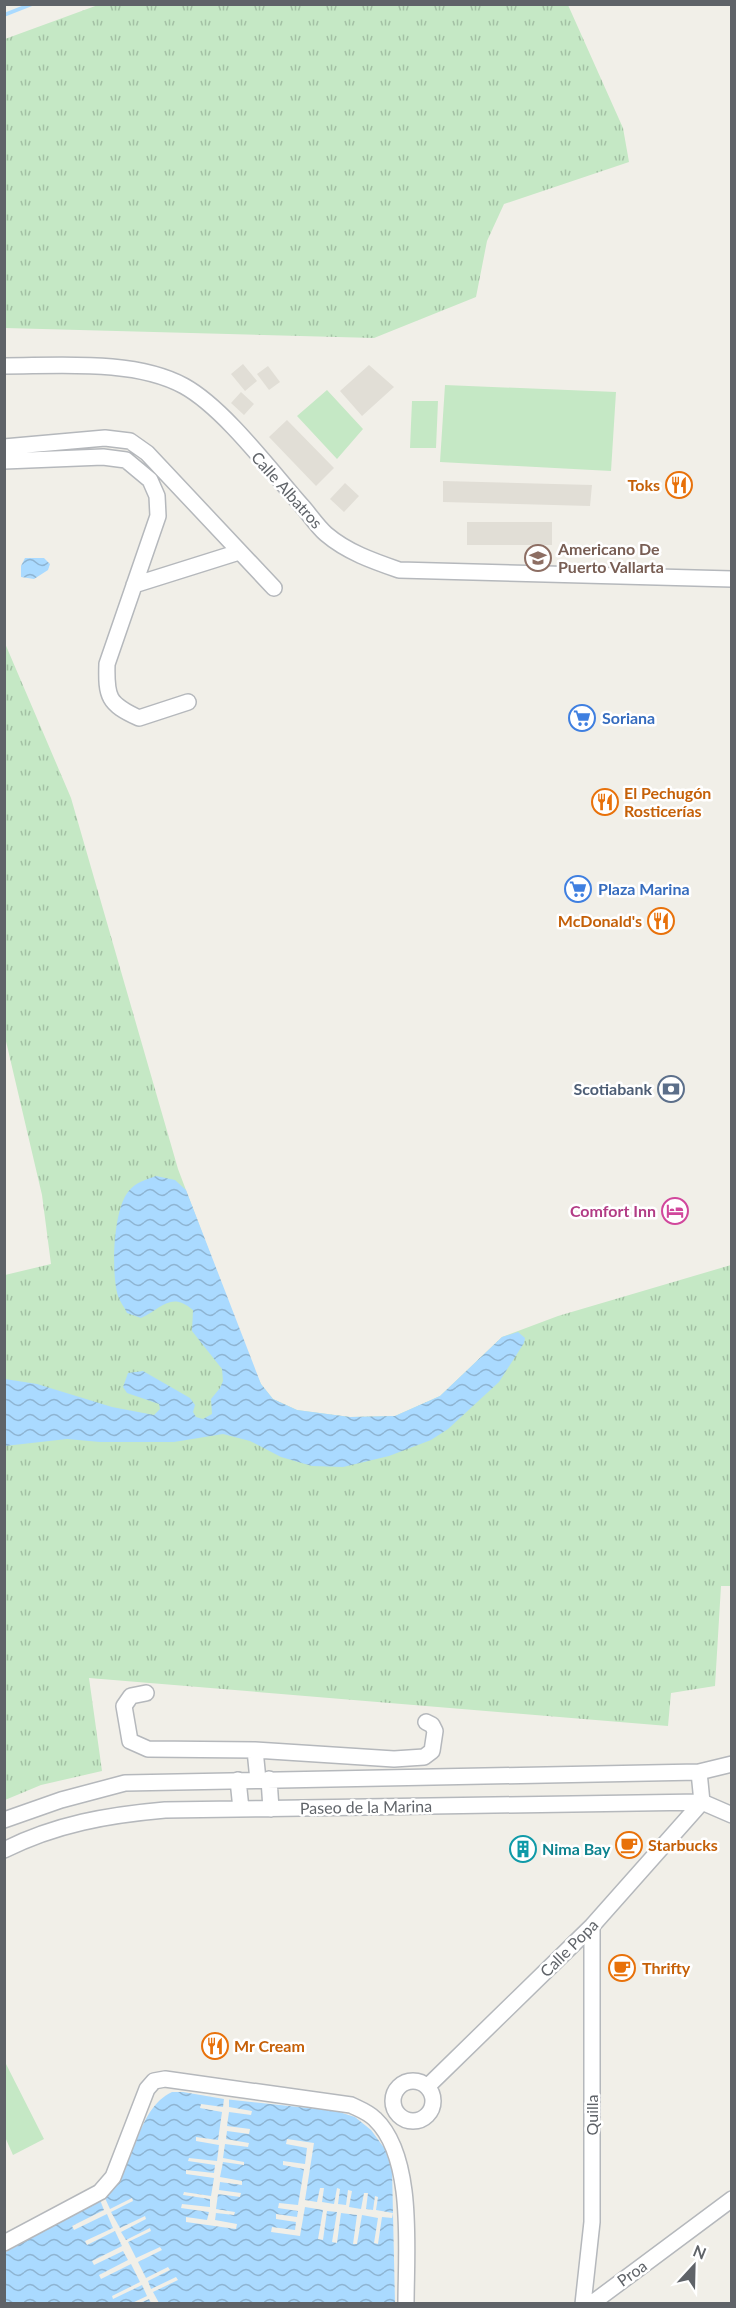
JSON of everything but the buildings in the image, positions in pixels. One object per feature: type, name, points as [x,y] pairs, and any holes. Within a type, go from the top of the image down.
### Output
[{"type":"street","name":"Calle Albatros","points":[[4,366],[89,367],[139,372],[165,378],[185,387],[227,422],[326,534],[366,559],[399,570],[732,579]]},
{"type":"street","points":[[103,457],[105,438]]},
{"type":"street","points":[[4,447],[105,438],[130,441],[147,453],[274,588]]},
{"type":"street","points":[[4,462],[103,457],[126,460],[150,480],[157,496],[158,516],[107,664],[106,689],[118,709],[139,718],[188,702]]},
{"type":"street","points":[[150,480],[163,470]]},
{"type":"street","points":[[134,585],[239,552]]},
{"type":"street","points":[[146,1693],[131,1696],[124,1706],[130,1741],[148,1749],[255,1750],[394,1759],[424,1757],[432,1751],[434,1739],[432,1725],[426,1722]]},
{"type":"street","points":[[255,1750],[271,1809]]},
{"type":"street","name":"Paseo de la Marina","points":[[4,1820],[61,1800],[125,1783],[699,1772],[732,1764]]},
{"type":"street","points":[[699,1772],[702,1802]]},
{"type":"street","points":[[238,1780],[241,1809]]},
{"type":"street","name":"Paseo de la Marina","points":[[4,1850],[32,1837],[76,1822],[165,1810],[702,1802],[732,1815]]},
{"type":"street","name":"Calle Popa","points":[[428,2086],[592,1926],[702,1802]]},
{"type":"street","name":"Quilla","points":[[584,2304],[592,2222],[592,1926]]},
{"type":"street","points":[[4,2243],[100,2192],[113,2176],[147,2089],[154,2081],[176,2081],[351,2105],[365,2111],[376,2120],[399,2159],[403,2180],[406,2304]]},
{"type":"street","name":"Proa","points":[[591,2304],[732,2199]]},
{"type":"shaded area","points":[[243,364],[257,381],[245,391],[231,374]]},
{"type":"shaded area","points":[[369,365],[394,387],[362,416],[340,391]]},
{"type":"shaded area","points":[[268,366],[280,382],[269,390],[257,374]]},
{"type":"shaded area","points":[[241,392],[254,404],[244,415],[231,403]]},
{"type":"shaded area","points":[[287,420],[334,468],[316,486],[269,437]]},
{"type":"shaded area","points":[[443,481],[592,485],[590,506],[443,502]]},
{"type":"shaded area","points":[[345,483],[359,496],[344,512],[330,499]]},
{"type":"shaded area","points":[[467,522],[552,522],[552,545],[467,545]]},
{"type":"green space","points":[[98,5],[568,5],[623,128],[629,162],[504,204],[487,241],[476,297],[374,338],[5,328],[5,39]]},
{"type":"green space","points":[[445,385],[616,392],[611,471],[440,462]]},
{"type":"green space","points":[[327,390],[363,429],[337,459],[297,416]]},
{"type":"green space","points":[[412,401],[438,401],[436,448],[410,448]]},
{"type":"green space","points":[[4,641],[71,798],[178,1169],[253,1367],[261,1384],[273,1399],[297,1410],[350,1417],[395,1416],[440,1396],[502,1337],[558,1316],[731,1265],[731,1586],[721,1586],[715,1686],[671,1693],[668,1726],[89,1678],[102,1771],[41,1785],[5,1800],[5,1275],[51,1264],[42,1195],[5,1037]]},
{"type":"green space","points":[[5,2062],[44,2139],[13,2155],[5,2137]]},
{"type":"water","points":[[25,558],[44,558],[50,564],[48,570],[34,579],[21,577],[21,566]]},
{"type":"water","points":[[156,1176],[175,1180],[186,1190],[261,1384],[273,1399],[297,1410],[350,1417],[395,1416],[440,1396],[502,1337],[518,1332],[525,1338],[524,1343],[499,1382],[448,1429],[431,1440],[389,1456],[343,1467],[312,1466],[281,1457],[250,1441],[223,1434],[174,1442],[100,1442],[67,1439],[5,1446],[5,1379],[37,1384],[112,1407],[154,1415],[160,1409],[159,1404],[127,1393],[123,1387],[128,1373],[143,1371],[190,1398],[195,1405],[193,1412],[196,1417],[203,1419],[212,1414],[211,1399],[223,1381],[222,1369],[192,1331],[193,1310],[185,1304],[172,1302],[141,1318],[127,1313],[118,1296],[114,1258],[119,1213],[128,1192],[134,1186]]},
{"type":"water","points":[[172,2092],[336,2111],[355,2117],[371,2130],[385,2149],[392,2169],[395,2303],[5,2303],[4,2253],[104,2198],[115,2186],[123,2172],[150,2112],[160,2100]]},
{"type":"pier","points":[[224,2099],[229,2099],[229,2107],[252,2111],[251,2115],[229,2112],[227,2126],[250,2129],[249,2134],[227,2131],[226,2139],[249,2143],[248,2147],[225,2144],[223,2158],[244,2162],[244,2165],[223,2162],[220,2177],[242,2181],[242,2185],[220,2182],[219,2190],[241,2193],[240,2197],[218,2194],[216,2209],[235,2212],[234,2215],[216,2213],[215,2220],[237,2224],[236,2229],[186,2222],[186,2217],[207,2220],[209,2212],[181,2208],[182,2204],[210,2207],[210,2199],[183,2195],[184,2192],[211,2196],[214,2178],[186,2174],[186,2170],[214,2173],[215,2165],[188,2161],[189,2158],[217,2161],[219,2145],[196,2141],[196,2137],[218,2140],[222,2112],[200,2108],[201,2104],[223,2107]]},
{"type":"pier","points":[[287,2139],[314,2143],[305,2200],[317,2202],[320,2188],[324,2188],[322,2202],[334,2204],[337,2188],[340,2189],[338,2204],[346,2205],[348,2190],[352,2191],[349,2207],[361,2209],[364,2193],[368,2193],[366,2209],[373,2210],[375,2196],[378,2197],[376,2210],[393,2213],[392,2218],[382,2217],[378,2244],[374,2243],[378,2218],[362,2215],[357,2244],[353,2244],[357,2215],[341,2213],[337,2243],[332,2242],[337,2212],[327,2211],[323,2240],[318,2239],[323,2210],[305,2207],[300,2236],[271,2232],[272,2227],[295,2230],[296,2222],[276,2219],[276,2214],[297,2217],[298,2211],[278,2208],[279,2203],[298,2205],[304,2169],[283,2165],[283,2161],[305,2164],[307,2148],[286,2144]]},
{"type":"pier","points":[[105,2198],[110,2209],[132,2198],[133,2201],[111,2212],[120,2228],[145,2216],[146,2219],[121,2232],[126,2240],[150,2228],[151,2231],[128,2242],[136,2258],[160,2247],[162,2250],[138,2262],[146,2278],[168,2267],[170,2270],[148,2281],[151,2289],[176,2277],[178,2280],[153,2292],[159,2303],[151,2303],[149,2299],[140,2303],[132,2303],[147,2296],[142,2285],[113,2299],[112,2296],[140,2282],[131,2264],[101,2279],[99,2275],[128,2260],[123,2251],[94,2265],[92,2261],[122,2246],[115,2231],[87,2245],[85,2241],[113,2228],[107,2214],[74,2230],[72,2226],[104,2210],[100,2200]]},
{"type":"waterway","points":[[4,15],[32,4]]},
{"type":"place","name":"Toks","points":[[679,485]]},
{"type":"place","name":"Americano De Puerto Vallarta","points":[[538,558]]},
{"type":"place","name":"Soriana","points":[[582,718]]},
{"type":"place","name":"El Pechugón Rosticerías","points":[[605,802]]},
{"type":"place","name":"Plaza Marina","points":[[578,889]]},
{"type":"place","name":"McDonald's","points":[[661,921]]},
{"type":"place","name":"Scotiabank","points":[[671,1089]]},
{"type":"place","name":"Comfort Inn","points":[[675,1211]]},
{"type":"place","name":"Starbucks","points":[[629,1845]]},
{"type":"place","name":"Nima Bay","points":[[523,1849]]},
{"type":"place","name":"Thrifty","points":[[622,1968]]},
{"type":"place","name":"Mr Cream","points":[[215,2046]]}]
